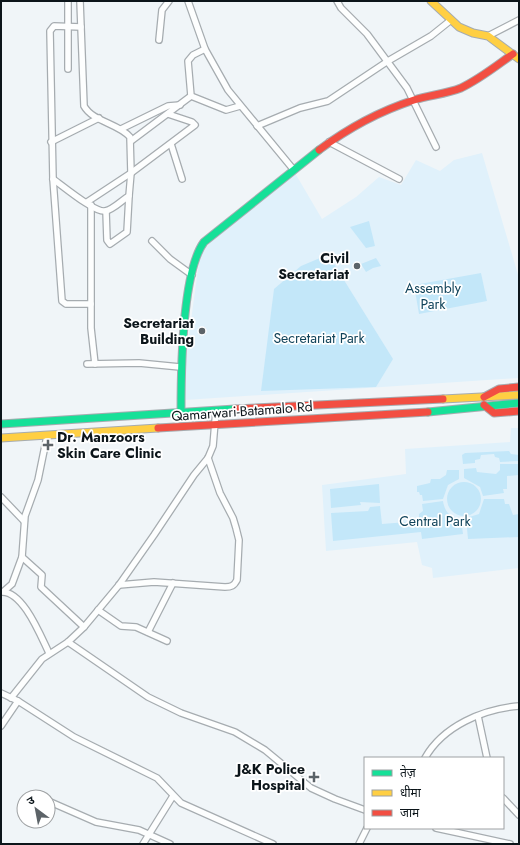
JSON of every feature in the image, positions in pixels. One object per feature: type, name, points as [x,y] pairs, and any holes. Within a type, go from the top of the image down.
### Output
[{"type":"main road","points":[[181,412],[180,367],[186,309],[196,255],[204,242],[293,169],[329,142],[355,126],[414,100],[451,92],[463,87],[516,56],[488,36],[466,30],[451,20],[431,1]]},
{"type":"main road","points":[[484,397],[499,389],[519,387]]},
{"type":"main road","name":"Qamarwari-Batamalo Rd","points":[[1,424],[216,410],[519,395]]},
{"type":"main road","name":"Qamarwari-Batamalo Rd","points":[[1,438],[430,412],[484,405],[519,403]]},
{"type":"main road","points":[[484,405],[494,413],[519,411]]},
{"type":"street","points":[[68,1],[68,69]]},
{"type":"street","points":[[80,1],[84,102],[86,109],[99,118],[121,129],[130,137],[132,141],[127,232],[110,244],[107,242],[106,211]]},
{"type":"street","points":[[159,40],[162,10],[169,1]]},
{"type":"street","points":[[188,1],[206,49],[217,72],[240,106],[293,169]]},
{"type":"street","points":[[337,1],[341,8],[357,22],[388,61],[414,100],[436,147]]},
{"type":"street","points":[[256,126],[300,108],[328,101],[388,61],[431,36],[451,20]]},
{"type":"street","points":[[488,36],[519,20]]},
{"type":"street","points":[[81,27],[54,26],[50,30],[51,142],[62,301],[64,304],[91,304]]},
{"type":"street","points":[[192,96],[188,61],[193,55],[206,49]]},
{"type":"street","points":[[132,141],[192,96]]},
{"type":"street","points":[[192,96],[226,110],[240,106]]},
{"type":"street","points":[[121,129],[168,106],[180,105]]},
{"type":"street","points":[[89,204],[195,126],[192,122],[168,114]]},
{"type":"street","points":[[51,142],[99,118]]},
{"type":"street","points":[[329,142],[399,179]]},
{"type":"street","points":[[171,144],[182,179]]},
{"type":"street","points":[[53,179],[99,210],[106,211],[129,196]]},
{"type":"street","points":[[89,204],[91,304],[95,364]]},
{"type":"street","points":[[152,241],[170,259],[192,275]]},
{"type":"street","points":[[87,364],[139,363],[180,367]]},
{"type":"street","points":[[11,698],[36,665],[49,653],[68,642],[84,627],[119,585],[194,475],[208,458],[213,446],[216,425],[216,410]]},
{"type":"street","points":[[2,591],[12,584],[22,557],[24,522],[40,473],[47,436]]},
{"type":"street","points":[[119,585],[147,582],[230,587],[237,580],[239,556],[236,528],[233,518],[220,493],[208,458]]},
{"type":"street","points":[[1,497],[24,522]]},
{"type":"street","points":[[22,557],[42,574],[39,584],[41,587],[84,627]]},
{"type":"street","points":[[148,632],[174,583]]},
{"type":"street","points":[[2,591],[10,594],[24,606],[49,653]]},
{"type":"street","points":[[98,610],[121,626],[136,626],[167,641]]},
{"type":"street","points":[[68,642],[148,697],[181,713],[235,732],[265,750],[311,788],[364,810]]},
{"type":"street","points":[[1,693],[18,701],[74,737],[157,778],[181,803],[274,844]]},
{"type":"street","points":[[1,726],[18,701]]},
{"type":"street","points":[[426,757],[438,739],[452,729],[478,716],[499,709],[519,706]]},
{"type":"street","points":[[478,716],[487,757]]},
{"type":"street","points":[[143,844],[173,796]]},
{"type":"street","points":[[504,799],[519,815]]},
{"type":"street","points":[[56,804],[96,822],[132,828],[150,834],[170,844]]},
{"type":"street","points":[[359,844],[366,829]]},
{"type":"street","points":[[441,829],[510,844]]},
{"type":"shaded area","name":"Civil Secretariat","points":[[482,153],[519,278],[519,378],[185,400],[181,393],[200,255],[210,243],[283,181],[295,173],[322,219],[356,197],[379,177],[401,185],[416,160],[440,171],[454,160]]},
{"type":"shaded area","points":[[511,428],[519,428],[519,568],[433,578],[432,568],[422,565],[417,542],[326,551],[322,485],[406,474],[405,449],[510,442]]},
{"type":"green space","points":[[369,221],[375,246],[366,248],[350,227]]},
{"type":"green space","name":"Secretariat Park","points":[[320,258],[334,264],[393,359],[376,387],[261,391],[274,289],[301,266]]},
{"type":"green space","points":[[376,258],[381,266],[366,272],[361,264]]},
{"type":"green space","name":"Assembly Park","points":[[481,273],[487,301],[419,314],[414,285]]},
{"type":"green space","points":[[509,451],[511,454],[519,455],[519,461],[500,462],[499,458],[495,457],[494,454],[481,455],[480,459],[475,460],[475,463],[463,464],[462,455],[465,453]]},
{"type":"green space","name":"Central Park","points":[[500,464],[519,464],[519,475],[507,476],[507,489],[503,489],[504,493],[483,496],[480,487],[464,478],[464,469],[476,468],[477,472],[496,474],[500,470]]},
{"type":"green space","name":"Central Park","points":[[447,470],[459,470],[459,479],[448,485],[443,499],[423,501],[422,495],[417,492],[417,486],[430,483],[431,479],[440,479],[446,475]]},
{"type":"green space","name":"Central Park","points":[[467,482],[476,487],[480,492],[480,506],[476,511],[471,515],[461,516],[457,515],[448,506],[447,496],[448,492],[457,483]]},
{"type":"green space","name":"Central Park","points":[[379,484],[380,503],[360,502],[361,505],[331,508],[330,489]]},
{"type":"green space","name":"Central Park","points":[[484,499],[504,499],[505,504],[509,504],[513,515],[519,514],[519,537],[468,539],[466,518],[479,514]]},
{"type":"green space","name":"Central Park","points":[[443,501],[445,509],[449,514],[461,519],[463,534],[422,539],[421,532],[333,541],[331,513],[368,511],[370,507],[380,506],[382,524],[419,521],[419,514],[423,511],[422,504]]},
{"type":"traffic: fast","points":[[181,412],[182,349],[187,299],[191,276],[197,256],[204,242],[319,150]]},
{"type":"traffic: fast","points":[[428,412],[519,403]]},
{"type":"traffic: fast","points":[[1,424],[235,409]]},
{"type":"traffic: slow","points":[[431,1],[459,27],[473,33],[488,36],[519,59]]},
{"type":"traffic: slow","points":[[443,399],[519,395]]},
{"type":"traffic: slow","points":[[1,438],[158,428]]},
{"type":"traffic: jam","points":[[319,150],[352,128],[401,104],[461,88],[513,54]]},
{"type":"traffic: jam","points":[[484,397],[499,389],[519,387]]},
{"type":"traffic: jam","points":[[235,409],[443,399]]},
{"type":"traffic: jam","points":[[484,405],[494,413],[519,411]]},
{"type":"traffic: jam","points":[[158,428],[428,412]]},
{"type":"place","name":"Civil Secretariat","points":[[357,266]]},
{"type":"place","name":"Secretariat Building","points":[[202,331]]},
{"type":"place","name":"Dr. Manzoors Skin Care Clinic","points":[[48,445]]},
{"type":"place","name":"J&K Police Hospital","points":[[314,777]]}]
